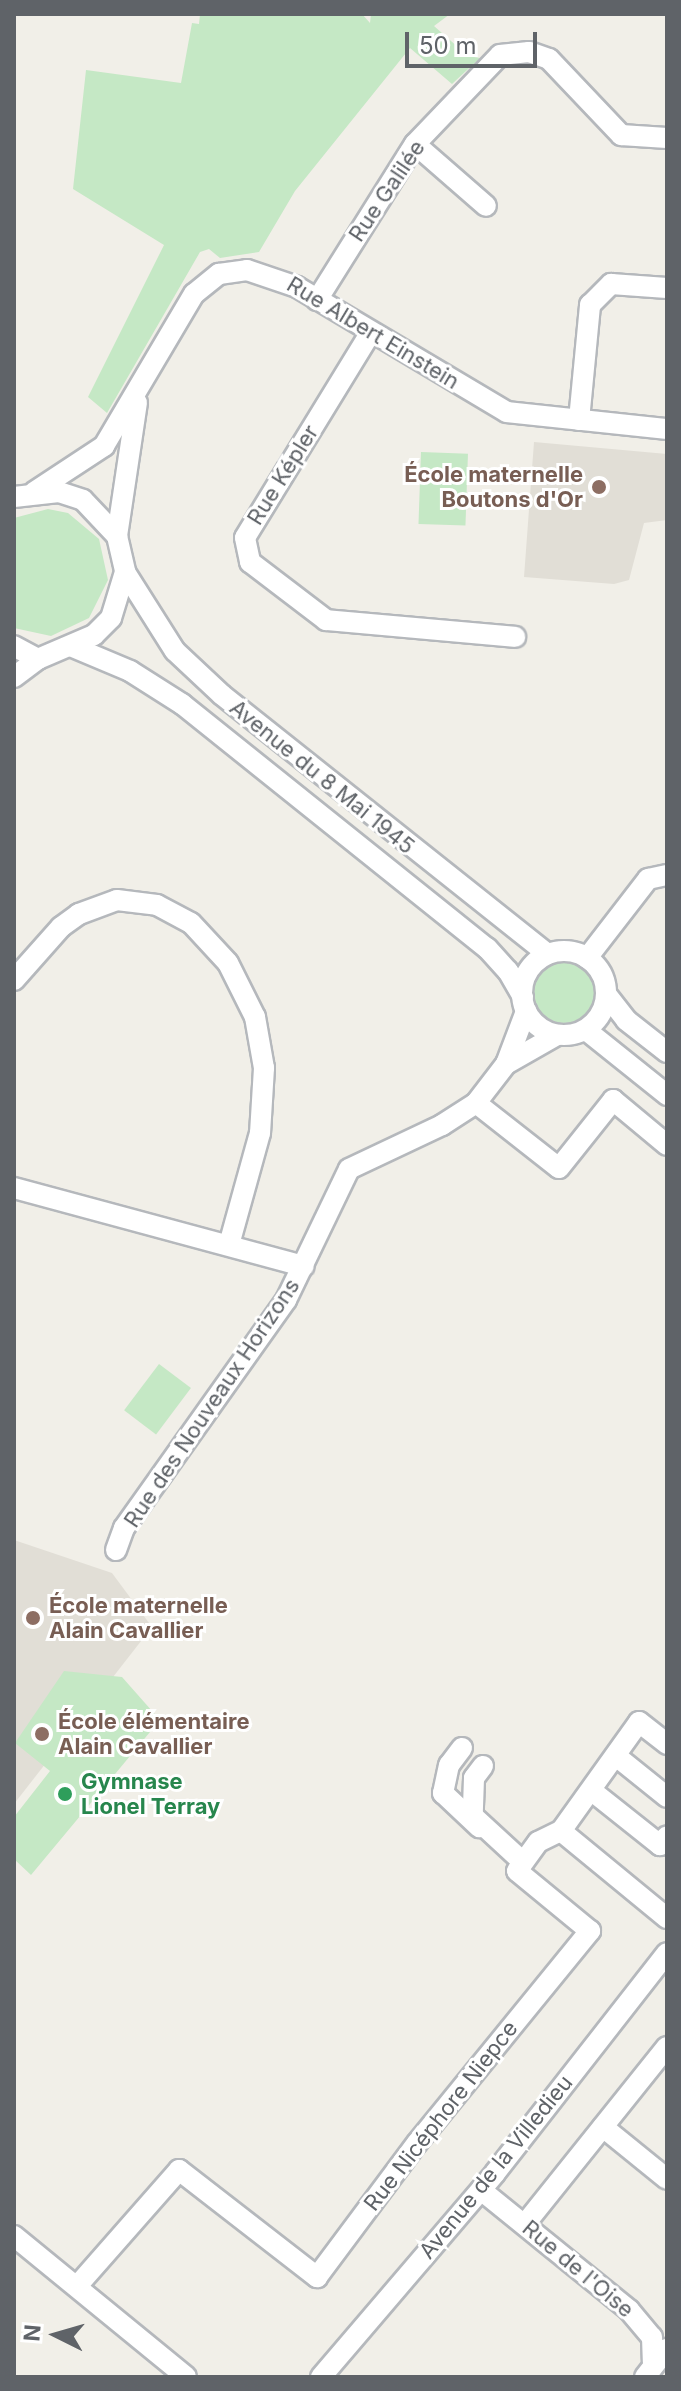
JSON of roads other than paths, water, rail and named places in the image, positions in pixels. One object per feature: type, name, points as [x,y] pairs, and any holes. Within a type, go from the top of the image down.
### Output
[{"type":"street","name":"Rue Galilée","points":[[317,300],[415,144],[500,55],[529,52],[549,59],[621,135],[667,138]]},
{"type":"street","points":[[415,144],[486,206]]},
{"type":"street","name":"Rue Albert Einstein","points":[[24,494],[104,446],[138,394],[194,294],[219,274],[263,272],[317,300],[507,412],[667,429]]},
{"type":"street","points":[[579,420],[590,305],[611,284],[667,288]]},
{"type":"street","name":"Rue Képler","points":[[371,332],[245,538],[250,562],[326,620],[515,637]]},
{"type":"street","points":[[14,677],[38,659],[73,647],[111,618],[125,572],[117,536],[138,394]]},
{"type":"street","points":[[24,494],[83,500],[117,536]]},
{"type":"street","name":"Avenue du 8 Mai 1945","points":[[125,572],[175,651],[222,695],[548,954]]},
{"type":"street","points":[[14,646],[38,659]]},
{"type":"street","name":"Avenue du 8 Mai 1945","points":[[73,647],[130,671],[182,704],[487,948],[508,971],[534,1023],[557,1035]]},
{"type":"street","points":[[587,958],[648,879],[667,875]]},
{"type":"street","points":[[14,980],[61,927],[79,914],[117,900],[157,905],[191,923],[228,963],[255,1017],[264,1068],[260,1133],[229,1245]]},
{"type":"street","points":[[524,1004],[529,971],[548,954],[568,951],[587,958],[601,973],[606,994],[626,1020],[667,1052]]},
{"type":"street","points":[[557,1035],[586,1030],[597,1020],[606,994]]},
{"type":"street","name":"Rue des Nouveaux Horizons","points":[[116,1550],[124,1528],[286,1300],[349,1169],[442,1125],[476,1103],[506,1064],[524,1004]]},
{"type":"street","points":[[586,1030],[667,1095]]},
{"type":"street","name":"Rue des Nouveaux Horizons","points":[[506,1064],[557,1035]]},
{"type":"street","points":[[476,1103],[559,1168],[613,1100],[667,1145]]},
{"type":"street","points":[[14,1188],[304,1266]]},
{"type":"street","points":[[462,1748],[449,1765],[443,1793],[523,1862],[538,1842],[561,1831],[639,1722],[667,1744]]},
{"type":"street","points":[[616,1756],[667,1797]]},
{"type":"street","points":[[480,1827],[471,1798],[474,1778],[483,1766]]},
{"type":"street","points":[[592,1791],[660,1845],[667,1836]]},
{"type":"street","points":[[561,1831],[667,1918]]},
{"type":"street","name":"Rue Nicéphore Niepce","points":[[78,2285],[179,2170],[317,2277],[417,2143],[590,1931],[517,1871],[523,1862]]},
{"type":"street","name":"Avenue de la Villedieu","points":[[321,2377],[481,2190],[667,1953]]},
{"type":"street","points":[[525,2224],[667,2047]]},
{"type":"street","points":[[603,2127],[667,2179]]},
{"type":"street","name":"Rue de l'Oise","points":[[481,2190],[629,2310],[652,2337],[655,2362]]},
{"type":"street","points":[[14,2236],[78,2285],[186,2377]]},
{"type":"place","name":"École maternelle Boutons d'Or","points":[[599,487]]},
{"type":"place","name":"École maternelle Alain Cavallier","points":[[33,1618]]},
{"type":"place","name":"École élémentaire Alain Cavallier","points":[[42,1734]]},
{"type":"place","name":"Gymnase Lionel Terray","points":[[65,1794]]}]
